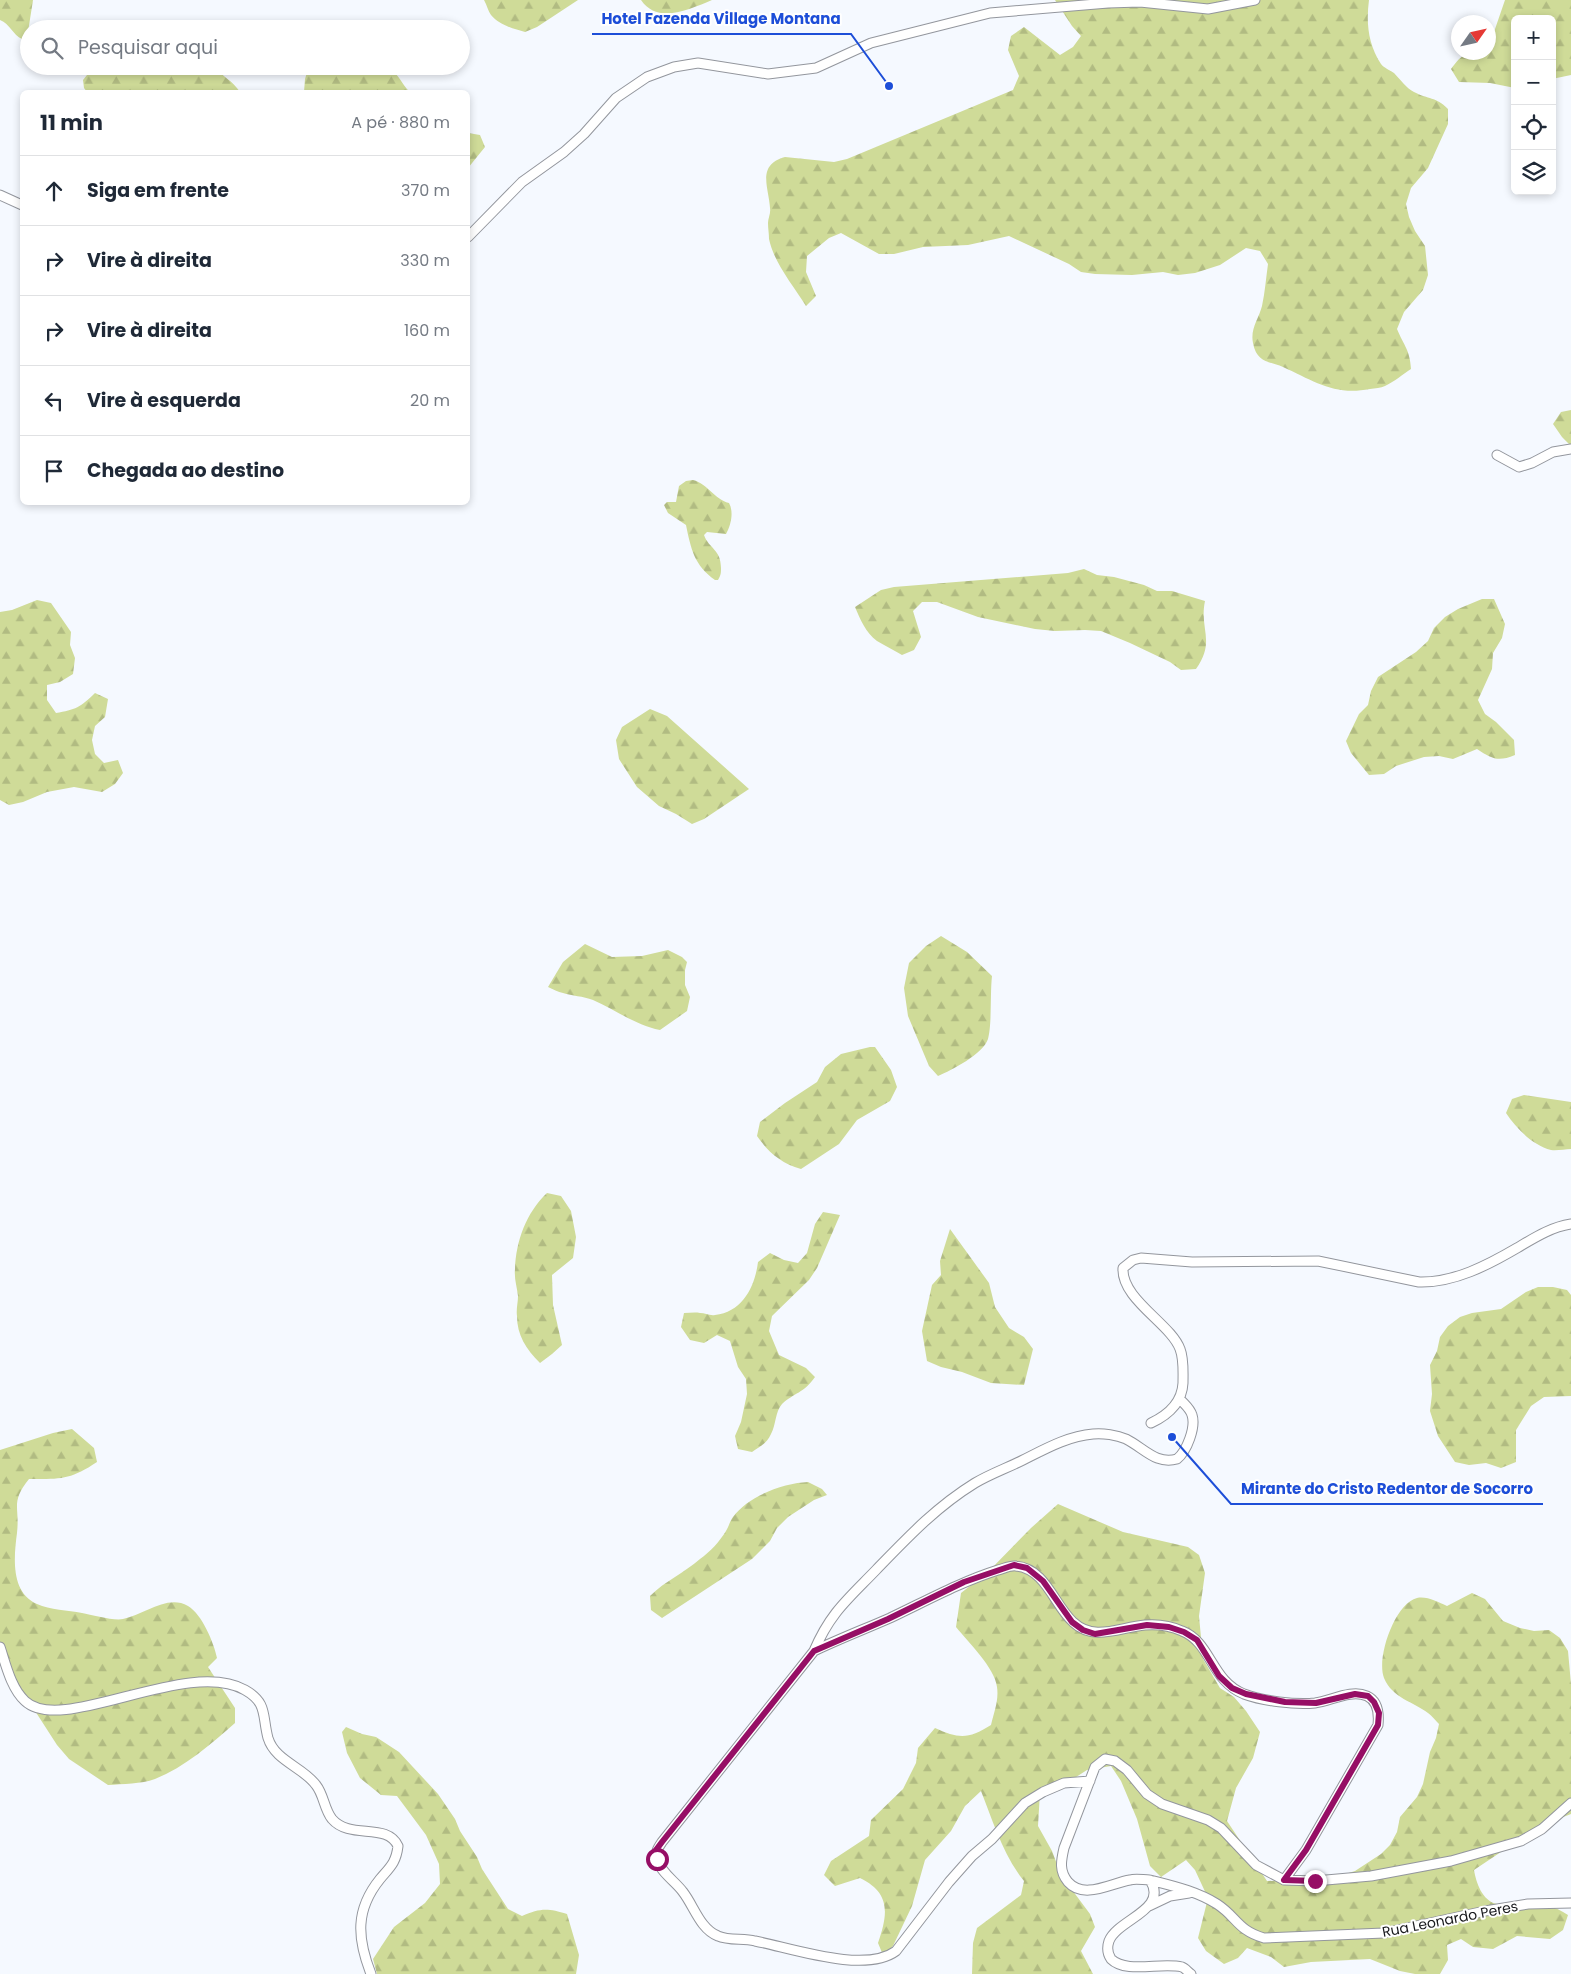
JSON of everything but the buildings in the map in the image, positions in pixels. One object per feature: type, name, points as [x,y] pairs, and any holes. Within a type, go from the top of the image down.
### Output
[{"type":"street","points":[[470,235],[522,182],[564,152],[584,134],[616,98],[647,77],[674,66],[698,63],[768,74],[816,68],[871,43],[990,13],[1140,2],[1208,9],[1255,0]]},
{"type":"street","points":[[0,195],[20,204]]},
{"type":"street","points":[[1497,455],[1519,467],[1554,452],[1571,449]]},
{"type":"street","points":[[1151,1423],[1171,1411],[1180,1399],[1183,1358],[1180,1347],[1170,1334],[1149,1314],[1126,1284],[1123,1274],[1124,1268],[1133,1260],[1140,1258],[1192,1262],[1318,1261],[1419,1282],[1431,1282],[1455,1277],[1501,1257],[1542,1234],[1571,1224]]},
{"type":"street","points":[[1090,1781],[1064,1783],[1043,1792],[1025,1803],[992,1839],[960,1869],[896,1951],[884,1959],[840,1959],[753,1940],[717,1936],[703,1924],[684,1892],[660,1865],[656,1850],[814,1651],[823,1629],[837,1609],[911,1532],[945,1504],[976,1483],[1053,1444],[1079,1435],[1095,1433],[1124,1438],[1155,1458],[1163,1461],[1177,1459],[1186,1448],[1193,1422],[1190,1410],[1180,1399]]},
{"type":"street","points":[[814,1651],[888,1619],[964,1582],[1014,1565],[1027,1568],[1043,1581],[1072,1622],[1083,1630],[1095,1634],[1147,1625],[1169,1627],[1184,1632],[1197,1640],[1219,1676],[1232,1688],[1246,1694],[1285,1702],[1316,1703],[1355,1694],[1368,1696],[1374,1702],[1379,1713],[1378,1725],[1306,1850],[1284,1880]]},
{"type":"street","points":[[0,1647],[18,1693],[26,1703],[39,1710],[63,1711],[193,1682],[224,1682],[244,1689],[258,1699],[263,1708],[268,1738],[273,1748],[282,1758],[316,1784],[332,1818],[340,1826],[349,1829],[385,1834],[392,1837],[398,1846],[393,1864],[379,1881],[363,1907],[361,1927],[363,1949],[371,1974]]},
{"type":"street","name":"Rua Leonardo Peres","points":[[1284,1880],[1256,1865],[1221,1828],[1208,1820],[1162,1804],[1147,1794],[1127,1770],[1115,1761],[1105,1759],[1100,1761],[1095,1767],[1064,1848],[1061,1862],[1062,1871],[1066,1879],[1078,1889],[1090,1890],[1132,1879],[1150,1880],[1194,1892],[1218,1905],[1240,1926],[1252,1934],[1264,1938],[1384,1933],[1485,1911],[1528,1904],[1571,1902]]},
{"type":"street","points":[[1284,1880],[1315,1881],[1371,1876],[1451,1861],[1521,1841],[1542,1829],[1571,1803]]},
{"type":"street","points":[[1149,1906],[1154,1898],[1150,1880]]},
{"type":"street","points":[[1191,1974],[1182,1968],[1119,1967],[1109,1957],[1107,1948],[1110,1939],[1115,1933],[1149,1906],[1170,1896],[1194,1892]]},
{"type":"green space","points":[[0,0],[33,0],[30,20],[20,20],[20,38],[0,20]]},
{"type":"green space","points":[[484,0],[578,0],[537,27],[525,32],[507,26],[494,18]]},
{"type":"green space","points":[[641,0],[712,0],[684,11],[665,13],[656,12],[648,8]]},
{"type":"green space","points":[[1055,0],[1369,0],[1369,33],[1373,49],[1381,64],[1394,73],[1411,90],[1435,100],[1448,109],[1448,124],[1428,168],[1411,188],[1406,204],[1415,231],[1425,246],[1428,275],[1423,290],[1404,312],[1397,329],[1408,352],[1411,369],[1383,387],[1357,391],[1325,386],[1261,358],[1255,350],[1252,338],[1262,306],[1268,264],[1260,251],[1246,248],[1220,265],[1195,273],[1178,275],[1163,272],[1132,275],[1095,274],[1081,272],[1069,264],[1009,236],[968,245],[923,247],[894,254],[879,254],[841,233],[829,238],[807,256],[806,272],[816,296],[806,306],[784,274],[771,248],[768,223],[770,210],[766,178],[770,166],[785,157],[834,162],[847,159],[1013,90],[1019,76],[1008,50],[1011,36],[1024,27],[1060,55],[1073,47],[1081,36]]},
{"type":"green space","points":[[1505,0],[1571,0],[1571,75],[1556,78],[1556,15],[1511,15],[1511,87],[1490,83],[1459,82],[1451,69],[1458,60],[1496,60],[1496,26]]},
{"type":"green space","points":[[87,75],[223,75],[238,90],[86,90],[83,80]]},
{"type":"green space","points":[[306,75],[396,75],[408,90],[304,90]]},
{"type":"green space","points":[[470,133],[480,135],[485,147],[470,166]]},
{"type":"green space","points":[[1571,410],[1571,446],[1553,424],[1561,412]]},
{"type":"green space","points":[[693,480],[729,503],[731,507],[731,518],[726,534],[707,532],[704,535],[719,557],[721,571],[718,580],[715,580],[702,568],[694,556],[686,525],[668,513],[664,505],[667,502],[676,502],[679,486],[686,481]]},
{"type":"green space","points":[[1084,569],[1097,575],[1114,577],[1144,585],[1157,591],[1172,591],[1205,601],[1206,643],[1202,659],[1196,669],[1181,670],[1170,662],[1101,631],[1035,629],[978,617],[937,602],[922,602],[913,611],[921,637],[914,650],[902,655],[873,638],[855,607],[881,590],[894,587],[1068,573]]},
{"type":"green space","points":[[1482,599],[1494,599],[1505,624],[1502,638],[1493,653],[1492,669],[1478,700],[1485,714],[1514,740],[1515,755],[1499,759],[1477,749],[1453,759],[1439,756],[1424,757],[1396,766],[1384,774],[1369,775],[1351,753],[1346,741],[1359,714],[1368,705],[1371,691],[1378,677],[1416,652],[1428,641],[1434,628],[1445,617],[1458,609]]},
{"type":"green space","points":[[37,600],[51,603],[71,632],[70,645],[75,658],[73,674],[60,682],[47,685],[47,700],[56,713],[77,707],[86,702],[95,693],[108,699],[105,717],[95,726],[92,740],[95,754],[104,763],[118,760],[123,773],[115,784],[102,792],[74,787],[47,792],[23,802],[9,805],[0,800],[0,612],[12,610]]},
{"type":"green space","points":[[650,709],[667,716],[749,789],[704,819],[692,824],[659,806],[637,787],[619,759],[616,740],[622,727]]},
{"type":"green space","points":[[941,936],[967,952],[992,976],[990,1026],[985,1045],[974,1056],[938,1076],[929,1066],[908,1016],[904,988],[909,963],[926,946]]},
{"type":"green space","points":[[585,944],[612,957],[642,956],[668,950],[682,957],[687,962],[685,985],[690,997],[687,1011],[660,1030],[634,1021],[593,1000],[561,993],[548,987],[563,962]]},
{"type":"green space","points":[[875,1047],[891,1070],[897,1087],[890,1101],[857,1120],[839,1144],[801,1169],[787,1164],[771,1152],[757,1136],[760,1122],[817,1082],[825,1067],[841,1054]]},
{"type":"green space","points":[[1524,1095],[1571,1102],[1571,1149],[1551,1150],[1544,1148],[1531,1140],[1515,1124],[1506,1113],[1512,1099]]},
{"type":"green space","points":[[547,1193],[561,1196],[571,1211],[576,1237],[573,1258],[552,1275],[553,1305],[562,1345],[540,1363],[527,1347],[517,1323],[518,1296],[515,1273],[517,1248],[528,1218]]},
{"type":"green space","points":[[823,1212],[840,1215],[817,1268],[809,1280],[772,1316],[769,1331],[779,1355],[806,1368],[815,1377],[803,1390],[782,1404],[773,1430],[765,1442],[752,1452],[738,1449],[735,1436],[741,1422],[747,1394],[746,1379],[738,1367],[730,1341],[717,1335],[704,1343],[690,1340],[681,1327],[684,1313],[713,1315],[725,1313],[733,1309],[750,1289],[758,1262],[770,1253],[784,1260],[798,1263],[807,1253],[815,1224]]},
{"type":"green space","points":[[950,1229],[989,1283],[995,1307],[1009,1328],[1024,1337],[1033,1349],[1024,1385],[991,1383],[927,1361],[922,1331],[932,1285],[941,1275],[940,1261]]},
{"type":"green space","points":[[1538,1287],[1553,1287],[1567,1290],[1571,1295],[1571,1396],[1544,1397],[1531,1406],[1516,1430],[1516,1462],[1501,1468],[1486,1463],[1469,1465],[1455,1462],[1438,1436],[1430,1411],[1432,1394],[1430,1365],[1437,1351],[1440,1337],[1448,1326],[1460,1317],[1472,1313],[1501,1309],[1526,1292]]},
{"type":"green space","points":[[72,1429],[94,1448],[97,1462],[65,1477],[29,1479],[23,1487],[17,1505],[18,1524],[15,1552],[16,1573],[22,1591],[28,1598],[42,1606],[114,1619],[131,1617],[156,1606],[172,1602],[188,1606],[198,1615],[207,1629],[217,1658],[208,1667],[235,1708],[235,1723],[207,1747],[177,1768],[155,1779],[144,1782],[108,1785],[69,1759],[57,1745],[17,1683],[0,1649],[0,1450]]},
{"type":"green space","points":[[808,1482],[822,1489],[827,1495],[814,1500],[788,1517],[777,1528],[770,1541],[752,1559],[662,1618],[651,1610],[650,1596],[711,1550],[724,1535],[733,1517],[748,1503],[778,1488]]},
{"type":"green space","points":[[1058,1504],[1123,1532],[1188,1547],[1199,1555],[1205,1573],[1199,1616],[1203,1659],[1220,1688],[1234,1697],[1260,1732],[1253,1758],[1236,1788],[1227,1821],[1267,1881],[1330,1879],[1355,1871],[1381,1854],[1390,1845],[1397,1832],[1400,1817],[1417,1797],[1423,1784],[1439,1724],[1428,1713],[1392,1690],[1384,1678],[1382,1669],[1385,1645],[1389,1632],[1401,1610],[1409,1602],[1417,1598],[1425,1598],[1447,1606],[1472,1593],[1485,1599],[1503,1621],[1534,1631],[1549,1630],[1560,1638],[1568,1651],[1571,1684],[1571,1814],[1540,1826],[1474,1870],[1476,1880],[1487,1899],[1499,1904],[1527,1902],[1555,1908],[1568,1915],[1563,1930],[1550,1939],[1517,1936],[1493,1949],[1473,1947],[1461,1939],[1447,1945],[1448,1960],[1440,1974],[1415,1974],[1400,1971],[1370,1959],[1311,1962],[1284,1967],[1271,1957],[1247,1948],[1238,1958],[1224,1964],[1206,1951],[1198,1938],[1208,1898],[1195,1870],[1186,1860],[1161,1877],[1150,1866],[1137,1819],[1121,1781],[1111,1766],[1087,1770],[1059,1788],[1040,1792],[1038,1826],[1052,1851],[1061,1875],[1090,1914],[1095,1927],[1081,1951],[1093,1974],[972,1974],[973,1943],[977,1928],[1021,1895],[1024,1881],[1010,1861],[981,1791],[965,1806],[951,1831],[925,1860],[912,1906],[893,1946],[883,1955],[878,1943],[885,1914],[882,1898],[877,1890],[860,1878],[835,1886],[824,1875],[831,1861],[869,1836],[871,1820],[903,1789],[916,1763],[918,1748],[935,1728],[957,1736],[964,1736],[976,1733],[991,1725],[997,1701],[997,1687],[986,1664],[956,1627],[961,1593],[989,1571],[1031,1528]]},
{"type":"green space","points":[[346,1727],[362,1734],[376,1737],[399,1752],[438,1794],[455,1819],[482,1869],[508,1909],[522,1916],[534,1911],[544,1910],[567,1914],[579,1955],[576,1974],[377,1974],[373,1959],[394,1927],[425,1903],[440,1884],[439,1864],[426,1835],[397,1796],[381,1795],[360,1778],[347,1753],[342,1732]]},
{"type":"place","name":"Hotel Fazenda Village Montana","points":[[889,86]]},
{"type":"place","name":"Mirante do Cristo Redentor de Socorro","points":[[1172,1437]]},
{"type":"route","points":[[657,1859],[656,1850],[662,1842],[814,1651],[888,1619],[964,1582],[1014,1565],[1027,1568],[1043,1581],[1072,1622],[1083,1630],[1095,1634],[1147,1625],[1169,1627],[1184,1632],[1197,1640],[1219,1676],[1232,1688],[1246,1694],[1285,1702],[1316,1703],[1355,1694],[1368,1696],[1374,1702],[1379,1713],[1378,1725],[1306,1850],[1284,1880],[1315,1881]]}]
